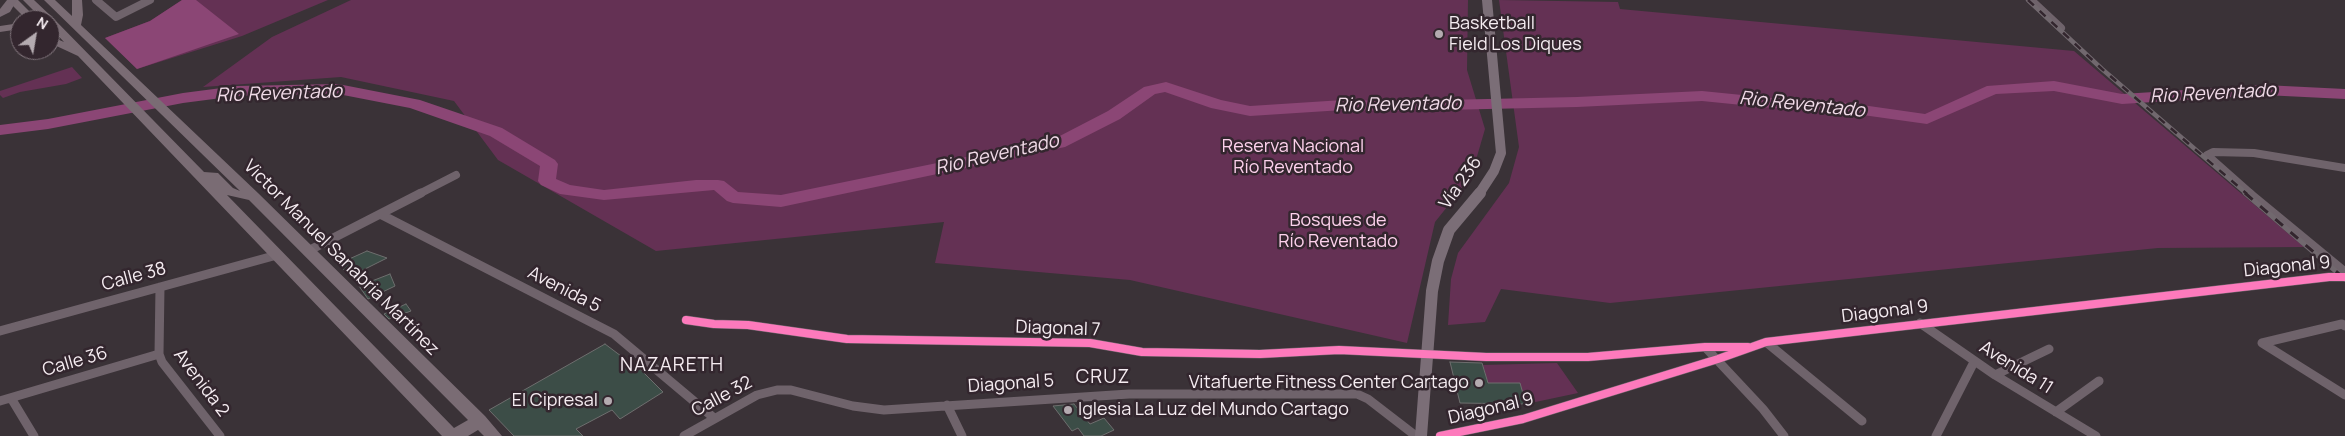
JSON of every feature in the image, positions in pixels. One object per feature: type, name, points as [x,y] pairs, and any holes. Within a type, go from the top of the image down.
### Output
[{"type":"highway","points":[[0,14],[6,10],[12,0]]},
{"type":"main road","points":[[12,0],[22,10]]},
{"type":"main road","points":[[28,0],[38,10]]},
{"type":"main road","name":"Victor Manuel Sanabria Martínez","points":[[49,0],[253,196],[486,431]]},
{"type":"main road","points":[[75,26],[78,15],[77,0]]},
{"type":"main road","name":"Vía 236","points":[[1421,436],[1429,354],[1432,291],[1438,261],[1449,230],[1482,190],[1494,171],[1500,153],[1499,115],[1487,0]]},
{"type":"main road","points":[[60,32],[451,436],[467,430],[486,431]]},
{"type":"main road","points":[[60,44],[86,58]]},
{"type":"main road","points":[[200,177],[213,176],[228,191],[237,195],[253,196]]},
{"type":"street","points":[[96,0],[116,17],[150,0]]},
{"type":"street","points":[[2031,0],[2060,28],[2056,28]]},
{"type":"street","points":[[2345,168],[2254,154],[2213,152],[2207,155],[2230,177],[2345,272]]},
{"type":"street","points":[[308,251],[382,215],[456,175]]},
{"type":"street","name":"Avenida 5","points":[[382,215],[614,334],[714,418]]},
{"type":"street","name":"Calle 38","points":[[0,331],[277,255]]},
{"type":"street","name":"Diagonal 9","points":[[1440,436],[1523,419],[1718,359],[1766,342],[2319,278],[2345,277]]},
{"type":"street","name":"Avenida 2","points":[[160,287],[159,354],[162,362],[220,436]]},
{"type":"street","name":"Diagonal 7","points":[[686,320],[714,324],[748,325],[847,339],[1090,343],[1142,352],[1260,354],[1339,350],[1486,357],[1588,357],[1706,346],[1748,347]]},
{"type":"street","name":"Avenida 11","points":[[1920,323],[1974,362],[2056,412],[2087,434]]},
{"type":"street","points":[[2344,325],[2262,343],[2345,395]]},
{"type":"street","points":[[1766,342],[1862,421]]},
{"type":"street","points":[[1706,346],[1784,436]]},
{"type":"street","points":[[1995,375],[2049,349]]},
{"type":"street","name":"Calle 36","points":[[5,399],[159,354]]},
{"type":"street","points":[[1936,436],[1974,362]]},
{"type":"street","points":[[2056,412],[2099,381]]},
{"type":"street","points":[[2332,387],[2345,384]]},
{"type":"street","name":"Calle 32","points":[[684,436],[758,395],[777,390]]},
{"type":"street","name":"Diagonal 5","points":[[777,390],[791,390],[870,409],[884,410],[1129,394],[1350,393],[1368,398],[1416,436]]},
{"type":"street","points":[[5,399],[34,436]]},
{"type":"street","points":[[946,405],[962,436]]},
{"type":"green space","points":[[182,0],[328,0],[242,36],[137,69],[105,38],[150,21]]},
{"type":"green space","name":"Reserva Nacional Río Reventado","points":[[351,0],[1468,0],[1467,70],[1485,129],[1471,177],[1435,222],[1407,343],[1130,280],[935,263],[944,222],[656,251],[498,160],[454,101],[341,77],[203,87],[272,37]]},
{"type":"green space","points":[[1499,0],[1618,2],[1620,9],[2074,51],[2304,247],[2158,248],[1610,303],[1501,289],[1485,322],[1448,325],[1451,279],[1458,253],[1509,183],[1519,147]]},
{"type":"green space","points":[[72,67],[82,78],[66,84],[20,92],[3,98],[0,95],[0,91]]},
{"type":"green space","points":[[1557,363],[1578,393],[1526,404],[1520,384],[1488,383],[1483,365]]},
{"type":"shaded area","points":[[182,0],[196,0],[239,34],[137,69],[105,38],[150,21]]},
{"type":"building","points":[[367,251],[387,258],[351,276],[338,264]]},
{"type":"building","points":[[390,274],[395,286],[368,299],[359,286]]},
{"type":"building","points":[[406,304],[411,311],[389,319],[384,314]]},
{"type":"building","points":[[605,344],[633,365],[635,364],[663,392],[620,419],[612,410],[576,429],[583,436],[514,436],[489,410]]},
{"type":"building","name":"Vitafuerte Fitness Center Cartago","points":[[1450,362],[1482,363],[1488,383],[1520,383],[1526,404],[1460,403]]},
{"type":"building","name":"Iglesia La Luz del Mundo Cartago","points":[[1074,404],[1090,424],[1104,418],[1114,430],[1101,436],[1084,436],[1078,428],[1072,431],[1053,406]]},
{"type":"waterway","name":"Rio Reventado","points":[[0,130],[48,124],[183,98],[237,91],[338,89],[414,104],[496,132],[549,164],[547,181],[566,190],[604,195],[696,185],[718,185],[733,197],[781,201],[1059,143],[1114,115],[1150,90],[1166,87],[1217,104],[1250,111],[1343,105],[1398,106],[1577,102],[1702,96],[1772,103],[1827,105],[1927,119],[1993,89],[2054,86],[2122,99],[2264,90],[2345,94]]},
{"type":"railway","points":[[2028,0],[2102,69],[2247,194]]},
{"type":"railway","points":[[2245,193],[2345,279]]},
{"type":"cycle path","points":[[1440,436],[1523,419],[1718,359],[1766,342],[2329,277],[2345,277]]},
{"type":"cycle path","points":[[686,320],[714,324],[748,325],[847,339],[1090,343],[1142,352],[1260,354],[1339,350],[1486,357],[1588,357],[1705,347],[1748,347]]},
{"type":"place","name":"Basketball Field Los Diques","points":[[1439,34]]},
{"type":"place","name":"Vitafuerte Fitness Center Cartago","points":[[1479,383]]},
{"type":"place","name":"El Cipresal","points":[[608,401]]},
{"type":"place","name":"Iglesia La Luz del Mundo Cartago","points":[[1068,410]]},
{"type":"district","name":"NAZARETH","points":[[672,366]]},
{"type":"district","name":"CRUZ","points":[[1103,378]]},
{"type":"park label","name":"Bosques de Río Reventado","points":[[1338,231]]}]
